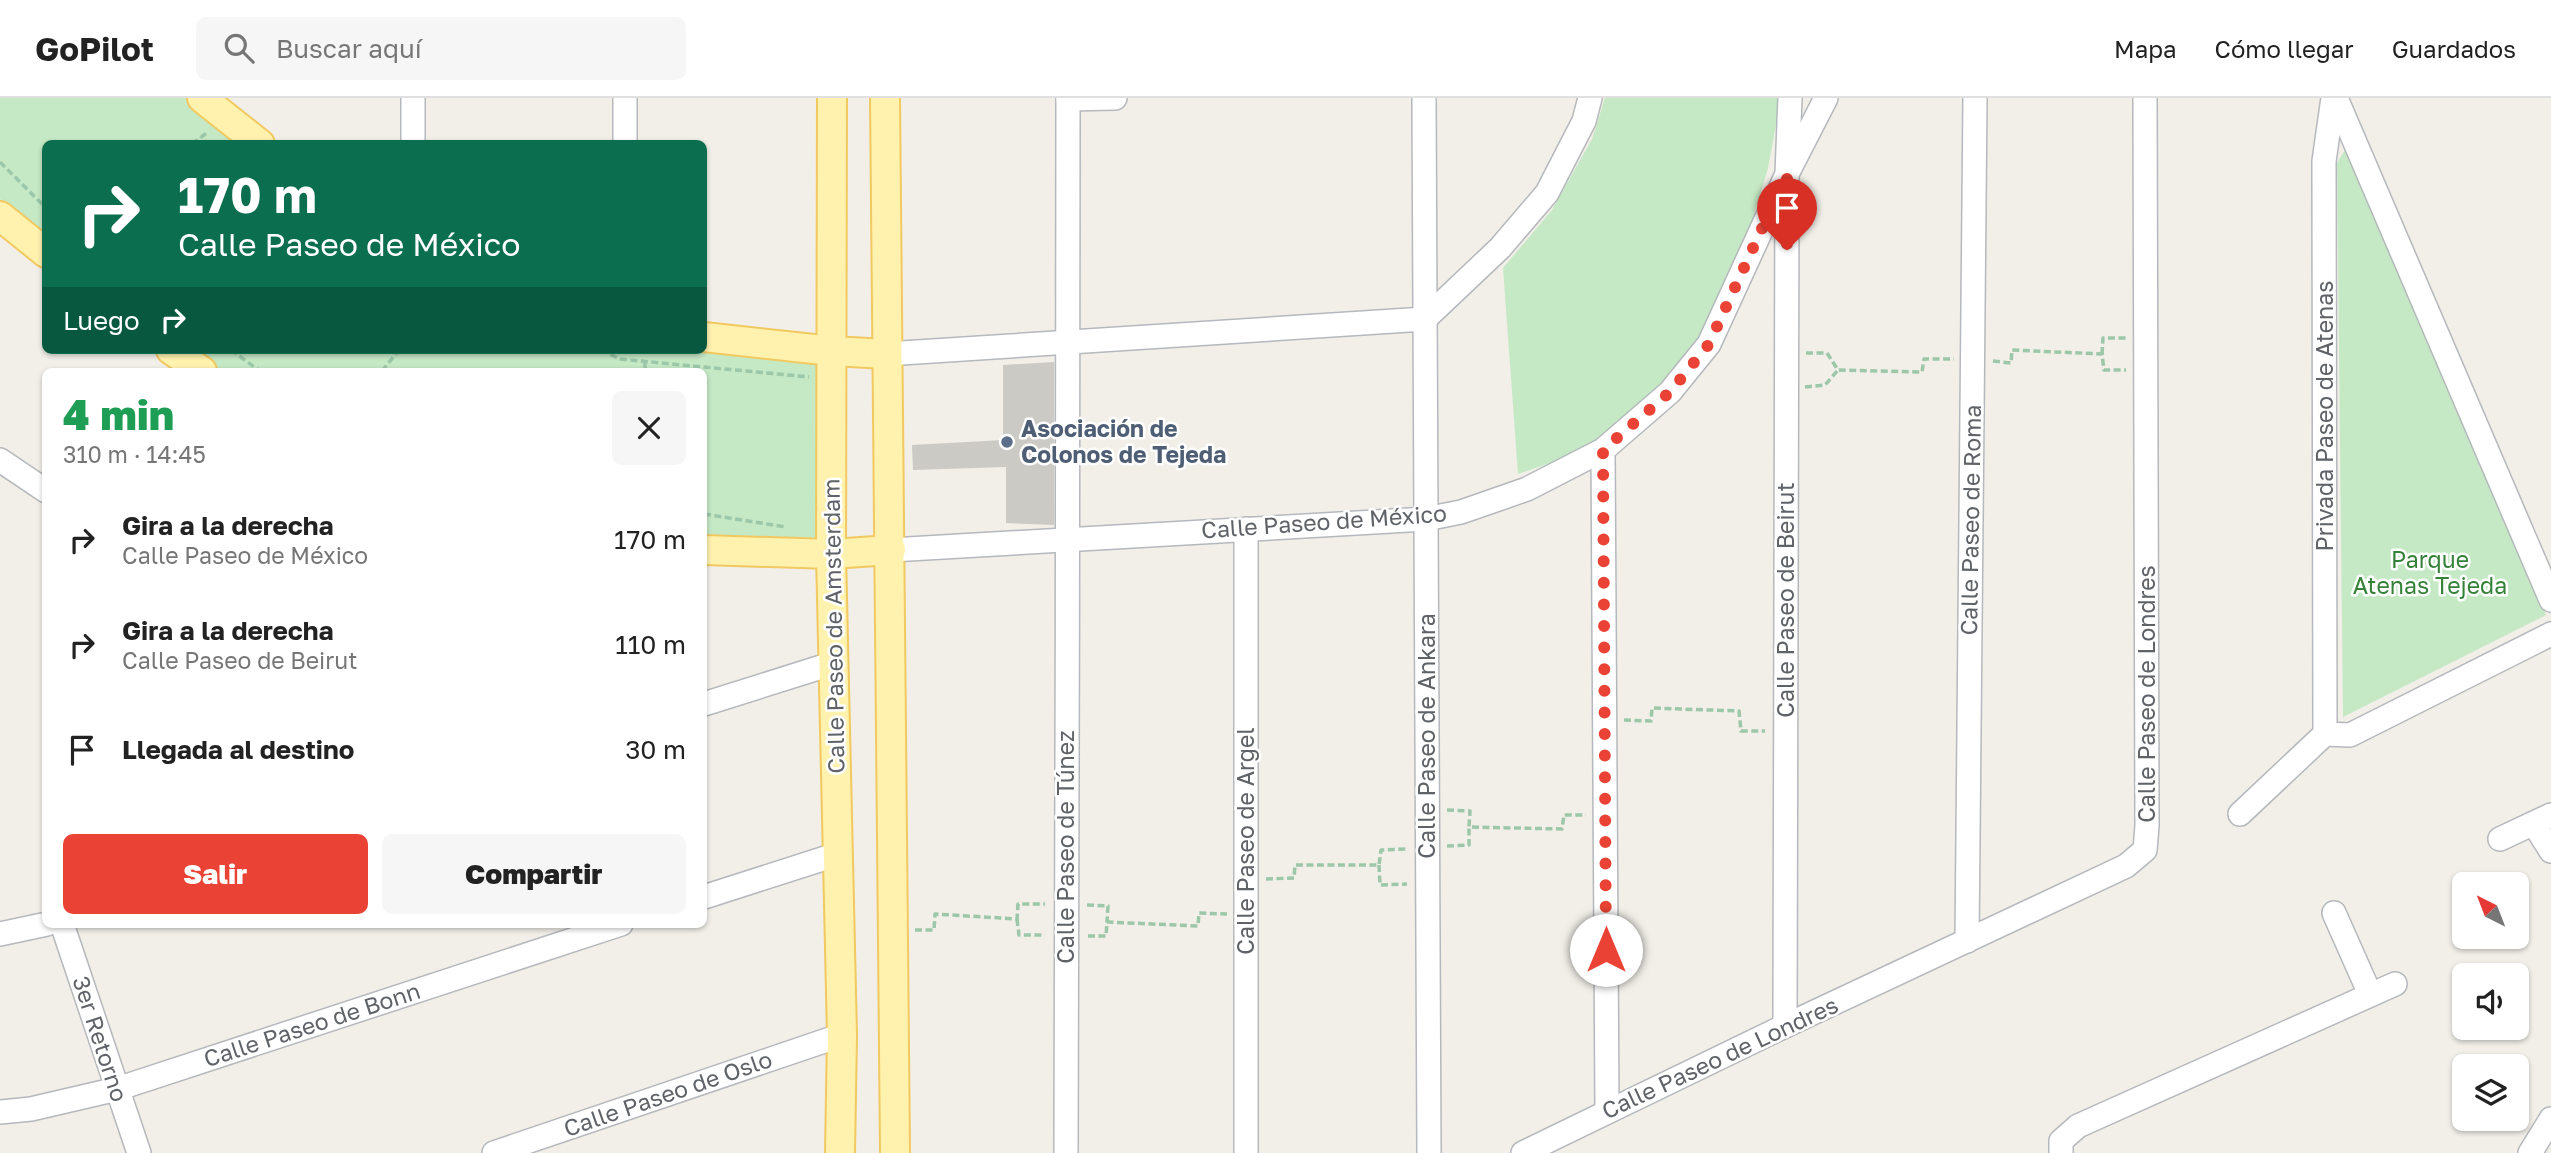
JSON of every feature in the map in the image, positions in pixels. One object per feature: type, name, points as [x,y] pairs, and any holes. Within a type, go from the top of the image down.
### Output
[{"type":"main road","name":"Calle Paseo de Amsterdam","points":[[832,98],[831,554],[842,1035],[840,1153]]},
{"type":"main road","points":[[885,98],[895,1153]]},
{"type":"main road","points":[[207,107],[254,140]]},
{"type":"main road","points":[[0,216],[42,250]]},
{"type":"main road","points":[[707,337],[832,352],[887,354]]},
{"type":"main road","points":[[177,354],[198,368]]},
{"type":"main road","name":"Calle Paseo de México","points":[[707,550],[831,554],[891,550]]},
{"type":"street","points":[[414,98],[414,140]]},
{"type":"street","points":[[625,98],[625,140]]},
{"type":"street","points":[[1068,99],[1115,98]]},
{"type":"street","name":"Calle Paseo de Ankara","points":[[1424,98],[1429,1153]]},
{"type":"street","points":[[887,354],[1425,319],[1500,248],[1547,193],[1584,121],[1590,98]]},
{"type":"street","name":"Calle Paseo de México","points":[[891,550],[1426,519],[1461,512],[1527,489],[1603,450],[1670,392],[1709,344],[1787,174],[1790,98]]},
{"type":"street","points":[[1787,174],[1826,98]]},
{"type":"street","name":"Calle Paseo de Roma","points":[[1967,941],[1975,98]]},
{"type":"street","name":"Calle Paseo de Londres","points":[[1523,1153],[2126,866],[2145,850],[2145,98]]},
{"type":"street","name":"Privada Paseo de Atenas","points":[[2335,98],[2551,600]]},
{"type":"street","name":"Privada Paseo de Atenas","points":[[2325,734],[2326,148],[2335,98]]},
{"type":"street","name":"Calle Paseo de Túnez","points":[[1066,1153],[1068,99]]},
{"type":"street","points":[[2326,148],[2356,143]]},
{"type":"street","name":"Calle Paseo de Beirut","points":[[1785,1026],[1787,174]]},
{"type":"street","points":[[1603,450],[1607,1111]]},
{"type":"street","points":[[0,460],[42,488]]},
{"type":"street","name":"Calle Paseo de Argel","points":[[1246,529],[1246,1153]]},
{"type":"street","points":[[2240,814],[2325,734],[2350,735],[2551,634]]},
{"type":"street","points":[[707,703],[834,663]]},
{"type":"street","points":[[2500,839],[2543,820],[2551,851]]},
{"type":"street","points":[[707,896],[838,854]]},
{"type":"street","points":[[2334,913],[2370,994]]},
{"type":"street","points":[[0,934],[42,925]]},
{"type":"street","name":"3er Retorno","points":[[63,928],[139,1153]]},
{"type":"street","name":"Calle Paseo de Bonn","points":[[0,1112],[31,1109],[117,1089],[609,928]]},
{"type":"street","points":[[2061,1153],[2061,1141],[2078,1126],[2395,984]]},
{"type":"street","name":"Calle Paseo de Oslo","points":[[494,1153],[842,1035]]},
{"type":"street","points":[[2530,1153],[2551,1119]]},
{"type":"path","points":[[194,140],[207,107]]},
{"type":"path","points":[[0,162],[42,204]]},
{"type":"path","points":[[2146,339],[2103,338],[2102,354],[2104,370],[2146,369]]},
{"type":"path","points":[[1838,370],[1922,372],[1924,359],[2011,363],[2012,350],[2102,354]]},
{"type":"path","points":[[1786,352],[1827,353],[1838,370]]},
{"type":"path","points":[[237,354],[256,368]]},
{"type":"path","points":[[384,368],[396,354]]},
{"type":"path","points":[[609,354],[620,359],[807,376],[817,384]]},
{"type":"path","points":[[645,360],[645,368]]},
{"type":"path","points":[[1786,389],[1825,385],[1838,370]]},
{"type":"path","points":[[707,514],[797,529]]},
{"type":"path","points":[[1605,720],[1651,721],[1652,708],[1739,711],[1741,731],[1786,731]]},
{"type":"path","points":[[1427,884],[1380,885],[1379,865],[1381,850],[1469,845],[1470,811],[1429,810]]},
{"type":"path","points":[[1469,827],[1562,829],[1564,815],[1605,816]]},
{"type":"path","points":[[1247,879],[1294,878],[1295,864],[1379,865]]},
{"type":"path","points":[[1018,904],[1108,906],[1106,936],[1019,935],[1017,919],[1018,904]]},
{"type":"path","points":[[1107,922],[1198,926],[1199,913],[1246,914]]},
{"type":"path","points":[[894,930],[934,930],[935,914],[1017,919]]},
{"type":"green space","points":[[0,98],[188,98],[244,140],[42,140],[42,238],[0,199]]},
{"type":"green space","points":[[1605,98],[1781,98],[1768,168],[1740,261],[1690,356],[1652,394],[1579,453],[1518,474],[1503,268],[1552,210],[1592,139]]},
{"type":"green space","name":"Parque Atenas Tejeda","points":[[2345,150],[2546,615],[2343,717],[2337,163]]},
{"type":"green space","points":[[707,350],[821,356],[821,546],[765,544],[707,536],[707,368],[209,368],[188,354],[707,354]]},
{"type":"building","name":"Asociación de Colonos de Tejeda","points":[[1054,362],[1054,525],[1006,523],[1006,467],[913,470],[912,445],[1003,440],[1003,365]]},
{"type":"place","name":"Asociación de Colonos de Tejeda","points":[[1007,442]]},
{"type":"route","points":[[1606,950],[1603,450],[1670,392],[1709,344],[1787,174],[1787,250]]}]
